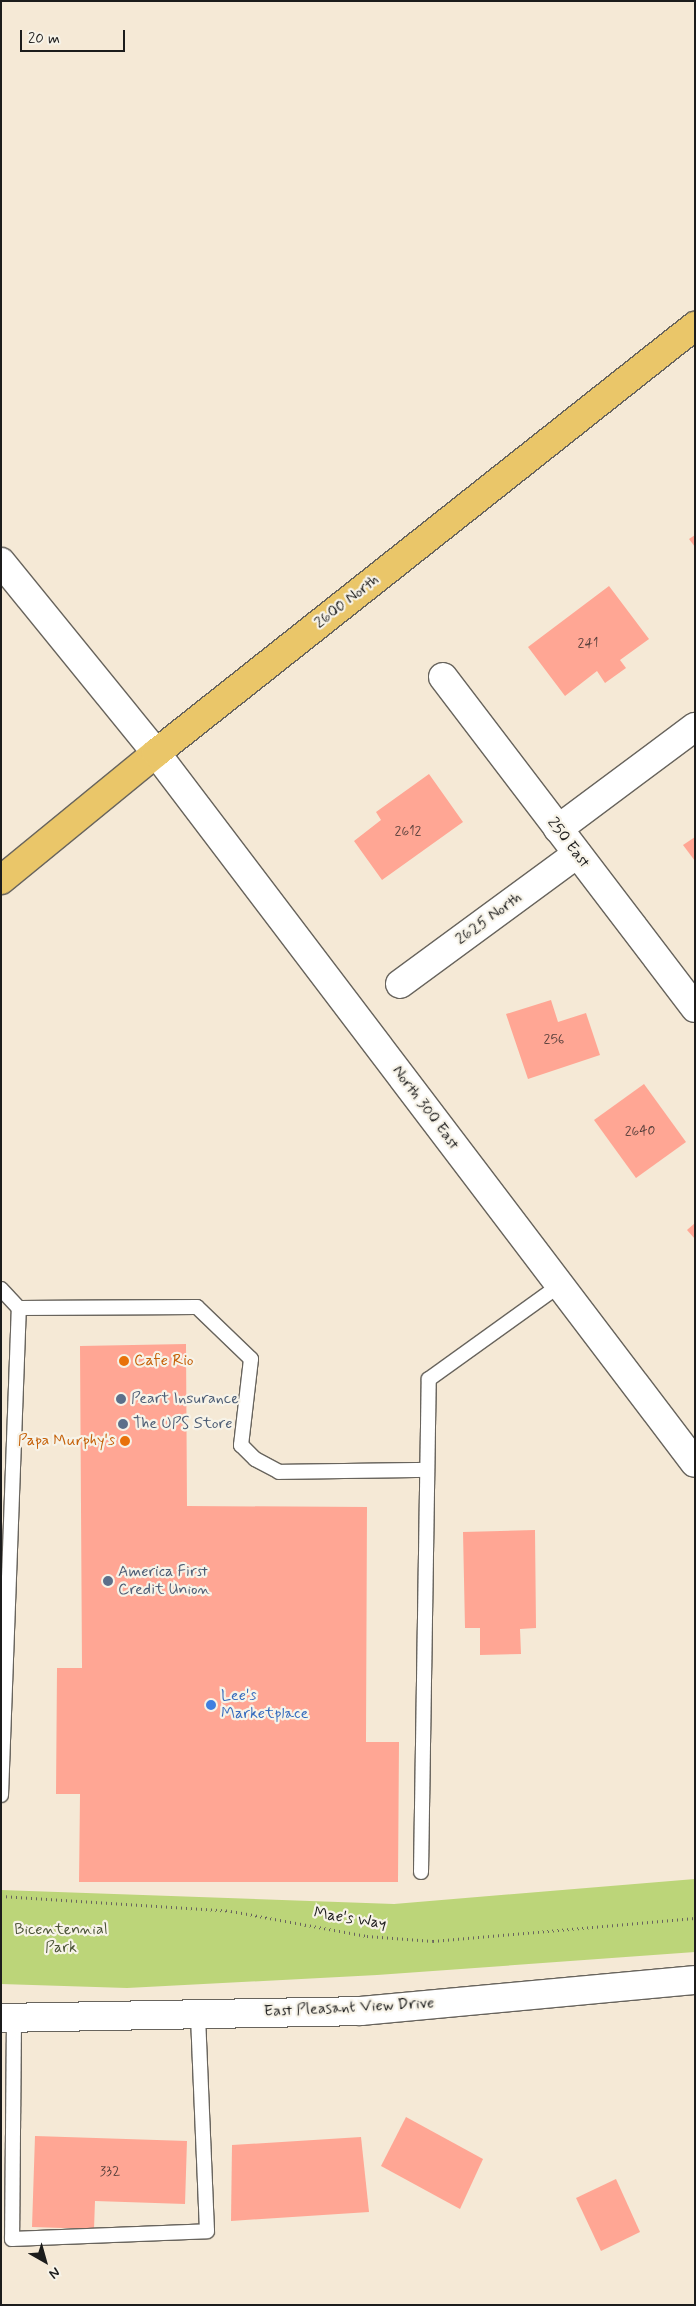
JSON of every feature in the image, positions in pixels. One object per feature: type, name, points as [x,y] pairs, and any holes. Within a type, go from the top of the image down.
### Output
[{"type":"main road","name":"2600 North","points":[[1,880],[156,752],[695,326]]},
{"type":"street","name":"North 300 East","points":[[1,562],[156,752],[695,1463]]},
{"type":"street","name":"250 East","points":[[443,677],[695,1008]]},
{"type":"street","points":[[558,829],[695,727]]},
{"type":"street","name":"2625 North","points":[[400,984],[577,854]]},
{"type":"street","name":"East Pleasant View Drive","points":[[8,2018],[361,2011],[695,1980]]},
{"type":"lane","points":[[421,1872],[429,1379],[560,1285]]},
{"type":"lane","points":[[1,1289],[19,1308],[1,1795]]},
{"type":"lane","points":[[19,1308],[197,1307],[251,1360],[241,1445],[255,1459],[279,1472],[427,1470]]},
{"type":"lane","points":[[8,2018],[12,2240],[207,2231],[198,2015]]},
{"type":"path","name":"Mae's Way","points":[[1,1896],[231,1911],[367,1936],[433,1941],[695,1918]]},
{"type":"green space","name":"Bicentennial Park","points":[[695,1879],[695,1952],[377,1975],[127,1988],[1,1984],[1,1890],[394,1904]]},
{"type":"building","points":[[695,535],[695,547],[689,539]]},
{"type":"building","points":[[609,586],[649,639],[620,660],[626,668],[605,683],[597,671],[565,696],[528,647]]},
{"type":"building","points":[[429,774],[463,822],[382,880],[354,841],[381,820],[376,812]]},
{"type":"building","points":[[695,837],[695,861],[683,845]]},
{"type":"building","points":[[551,1000],[558,1022],[586,1013],[600,1055],[528,1079],[506,1014]]},
{"type":"building","points":[[644,1084],[686,1142],[636,1178],[594,1120]]},
{"type":"building","points":[[695,1223],[695,1239],[687,1230]]},
{"type":"building","name":"Lee's Marketplace","points":[[186,1344],[187,1506],[367,1507],[366,1742],[399,1742],[398,1882],[79,1882],[80,1794],[56,1794],[57,1668],[82,1668],[80,1346]]},
{"type":"building","points":[[535,1530],[536,1628],[520,1629],[521,1654],[480,1655],[480,1628],[465,1628],[463,1532]]},
{"type":"building","points":[[406,2117],[483,2159],[460,2209],[381,2166]]},
{"type":"building","points":[[35,2136],[187,2141],[185,2204],[95,2201],[94,2229],[32,2227]]},
{"type":"building","points":[[361,2137],[369,2212],[231,2221],[232,2145]]},
{"type":"building","points":[[616,2179],[640,2232],[601,2251],[576,2198]]},
{"type":"place","name":"Cafe Rio","points":[[124,1361]]},
{"type":"place","name":"Peart Insurance","points":[[121,1399]]},
{"type":"place","name":"The UPS Store","points":[[123,1424]]},
{"type":"place","name":"Papa Murphy's","points":[[125,1441]]},
{"type":"place","name":"America First Credit Union","points":[[108,1581]]},
{"type":"place","name":"Lee's Marketplace","points":[[211,1705]]}]
